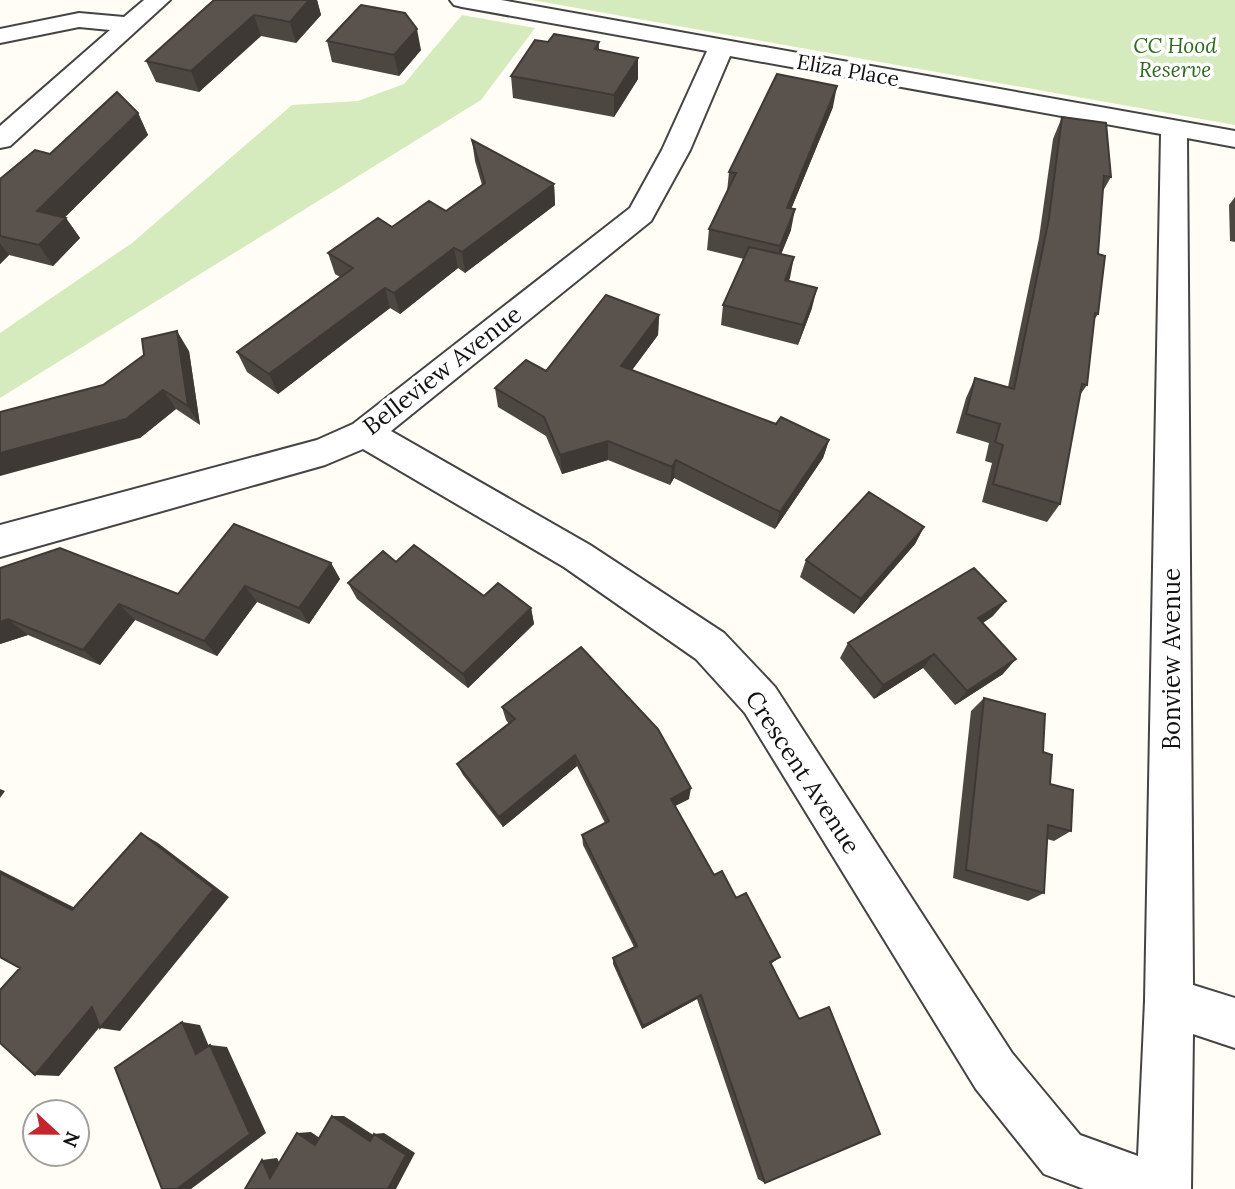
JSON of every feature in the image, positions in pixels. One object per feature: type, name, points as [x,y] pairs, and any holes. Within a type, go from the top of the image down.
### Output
[{"type":"street","points":[[0,140],[158,0]]},
{"type":"street","name":"Eliza Place","points":[[462,0],[1235,139]]},
{"type":"street","points":[[0,36],[79,20],[130,25]]},
{"type":"street","name":"Belleview Avenue","points":[[0,541],[325,451],[365,433],[641,214],[676,150],[721,47]]},
{"type":"street","name":"Bonview Avenue","points":[[1164,1189],[1169,1002],[1174,128]]},
{"type":"street","name":"Crescent Avenue","points":[[365,433],[577,556],[710,646],[760,700],[993,1071],[1063,1155],[1157,1189]]},
{"type":"street","points":[[1169,1002],[1235,1023]]},
{"type":"green space","name":"CC Hood Reserve","points":[[532,0],[1235,0],[1235,125]]},
{"type":"green space","points":[[462,15],[535,28],[481,100],[0,398],[0,333],[132,243],[292,105],[358,101],[404,84]]},
{"type":"building","points":[[214,0],[309,0],[290,22],[254,15],[191,71],[146,61]]},
{"type":"building","points":[[361,5],[405,13],[417,29],[394,55],[327,41]]},
{"type":"building","points":[[554,34],[599,42],[595,49],[638,58],[614,95],[511,76],[535,40],[548,42]]},
{"type":"building","points":[[777,74],[837,86],[787,208],[795,209],[780,246],[709,229],[736,173],[729,172]]},
{"type":"building","points":[[117,92],[138,113],[37,211],[66,218],[39,245],[0,236],[0,179],[35,150],[50,154]]},
{"type":"building","points":[[1062,117],[1106,123],[1111,177],[1104,176],[1098,254],[1105,256],[1087,385],[1082,384],[1060,504],[993,484],[1003,445],[995,442],[1000,424],[966,414],[975,378],[1014,389],[1049,218]]},
{"type":"building","points":[[472,140],[554,184],[462,252],[454,248],[394,293],[385,288],[269,374],[237,352],[353,268],[328,253],[378,218],[392,227],[429,201],[446,211],[485,183]]},
{"type":"building","points":[[749,247],[794,257],[785,280],[817,288],[803,325],[723,305]]},
{"type":"building","points":[[606,295],[659,315],[621,366],[776,424],[781,417],[829,440],[780,512],[676,460],[672,467],[608,441],[560,455],[544,417],[495,388],[526,360],[546,371]]},
{"type":"building","points":[[177,331],[188,406],[163,390],[126,419],[0,453],[0,412],[103,385],[144,355],[142,339]]},
{"type":"building","points":[[869,492],[924,527],[861,599],[806,560]]},
{"type":"building","points":[[234,524],[331,563],[299,608],[245,586],[204,641],[119,604],[83,650],[8,619],[0,622],[0,568],[60,548],[178,594]]},
{"type":"building","points":[[414,545],[484,596],[498,583],[531,608],[463,674],[348,583],[383,551],[396,562]]},
{"type":"building","points":[[974,568],[1006,601],[978,618],[1016,659],[967,691],[934,654],[883,685],[848,643]]},
{"type":"building","points":[[581,647],[658,729],[691,788],[671,799],[714,875],[722,871],[736,898],[746,893],[780,957],[770,962],[799,1019],[829,1007],[880,1134],[765,1183],[701,995],[643,1026],[613,958],[637,946],[582,835],[609,821],[575,755],[499,817],[457,764],[515,719],[502,707]]},
{"type":"building","points":[[984,698],[1045,714],[1043,752],[1052,755],[1050,784],[1073,790],[1071,831],[1048,825],[1044,893],[966,870]]},
{"type":"building","points":[[141,833],[214,889],[100,1028],[92,1007],[35,1075],[0,1043],[0,990],[20,968],[0,957],[0,873],[72,910]]},
{"type":"building","points":[[182,1022],[196,1054],[210,1045],[250,1134],[177,1189],[162,1189],[115,1068]]},
{"type":"building","points":[[332,1116],[370,1141],[374,1134],[406,1155],[388,1189],[245,1189],[262,1160],[270,1178],[297,1133],[315,1145]]}]
